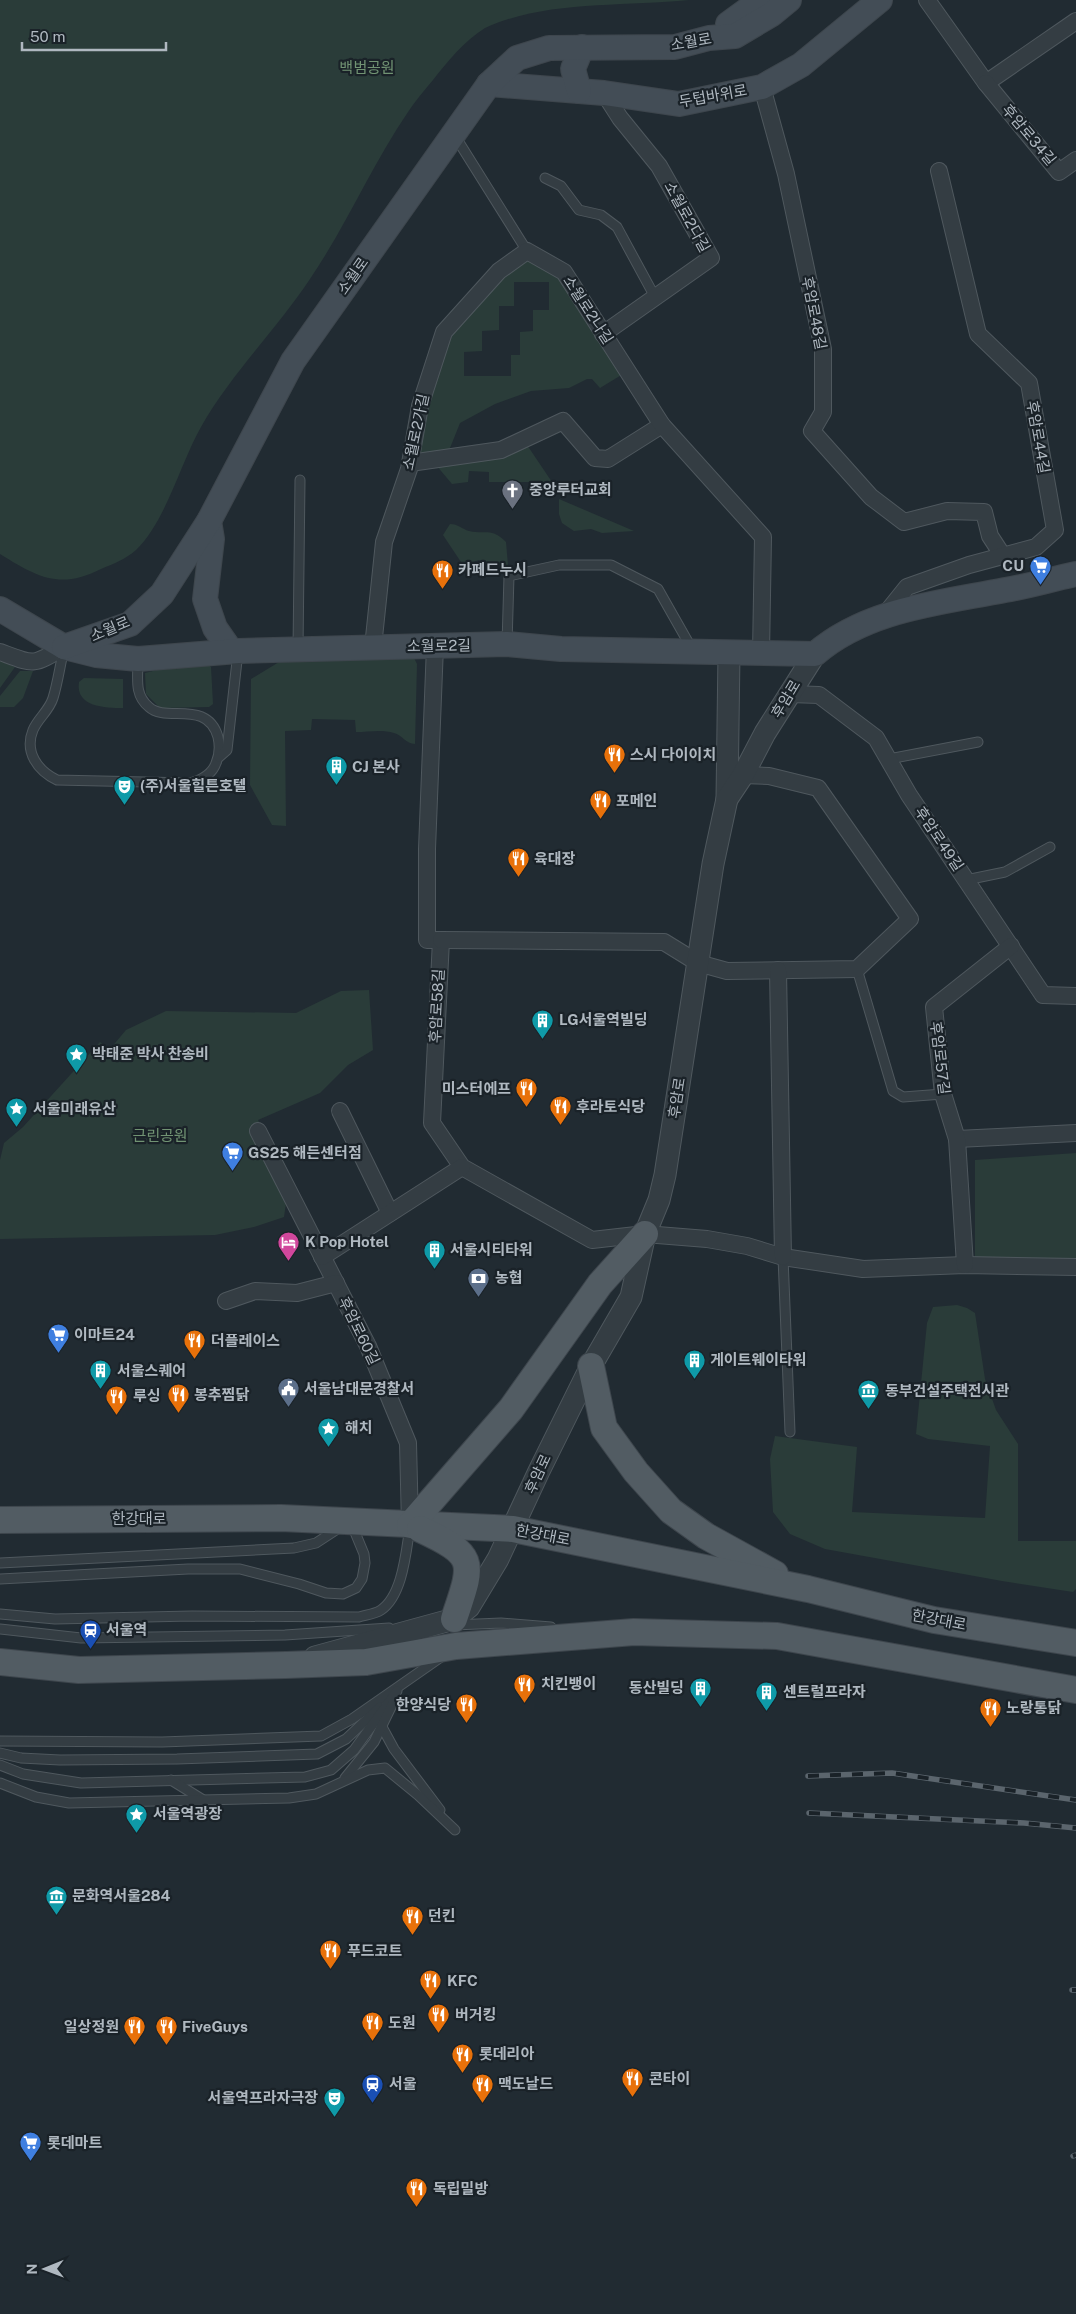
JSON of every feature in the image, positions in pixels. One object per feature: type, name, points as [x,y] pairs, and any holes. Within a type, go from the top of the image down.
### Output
[{"type":"main road","points":[[709,38],[761,0]]},
{"type":"main road","name":"소월로","points":[[64,647],[130,624],[162,594],[209,522],[293,361],[489,84],[518,58],[549,48],[675,46],[709,38],[735,36],[772,14],[789,0]]},
{"type":"main road","name":"두텁바위로","points":[[489,84],[604,93],[679,104],[762,87],[801,65],[880,0]]},
{"type":"main road","points":[[579,91],[573,69],[582,47]]},
{"type":"main road","points":[[209,522],[212,539],[205,599],[216,628],[234,651]]},
{"type":"main road","name":"후암로","points":[[815,654],[834,638],[883,617],[916,606],[1008,590],[1076,574]]},
{"type":"main road","points":[[0,609],[64,647]]},
{"type":"main road","name":"소월로2길","points":[[64,647],[96,655],[138,659],[234,651],[507,644],[561,649],[815,654]]},
{"type":"main road","points":[[443,1622],[468,1578],[468,1568],[465,1559],[449,1543],[410,1525],[511,1409],[600,1284],[645,1234]]},
{"type":"main road","points":[[591,1366],[604,1428],[636,1472],[671,1511],[732,1551],[808,1589]]},
{"type":"main road","name":"한강대로","points":[[0,1520],[281,1518],[512,1529],[808,1589],[934,1620],[1076,1643]]},
{"type":"main road","points":[[0,1662],[79,1670],[286,1666],[366,1662],[456,1646],[634,1632],[777,1636],[1076,1690]]},
{"type":"street","points":[[927,0],[986,84],[1076,21]]},
{"type":"street","name":"후암로34길","points":[[986,84],[1059,172],[1076,160]]},
{"type":"street","name":"후암로48길","points":[[762,87],[786,174],[823,349],[822,412],[812,430],[870,497],[904,522],[947,511],[984,512],[990,536],[1004,556]]},
{"type":"street","name":"소월로2다길","points":[[603,334],[710,258],[659,166],[620,118],[604,93]]},
{"type":"street","name":"후암로44길","points":[[883,617],[907,587],[1036,547],[1055,530],[1029,383],[978,334],[939,170]]},
{"type":"street","name":"소월로2나길","points":[[527,250],[564,272],[662,425],[762,537],[761,653]]},
{"type":"street","name":"소월로2가길","points":[[373,648],[384,542],[410,463],[420,406],[444,332],[500,271],[527,250]]},
{"type":"street","points":[[410,463],[501,450],[563,421],[595,458],[608,459],[662,425]]},
{"type":"street","points":[[435,646],[427,850],[427,940],[664,942],[698,963],[727,970],[857,969],[910,919],[818,788],[769,776],[744,775]]},
{"type":"street","points":[[0,652],[25,661],[38,663],[64,647]]},
{"type":"street","points":[[727,798],[729,653]]},
{"type":"street","name":"후암로","points":[[286,1666],[443,1622],[469,1607],[498,1559],[591,1366],[631,1297],[645,1234],[659,1200],[665,1175],[714,864],[727,798],[744,775],[765,734],[815,654]]},
{"type":"street","name":"후암로49길","points":[[790,694],[820,696],[876,738],[910,795],[1043,995],[1076,996]]},
{"type":"street","name":"후암로58길","points":[[441,940],[432,1123],[462,1168],[592,1240],[645,1234]]},
{"type":"street","name":"후암로57길","points":[[965,1265],[957,1138],[943,1094],[934,1007],[1011,946]]},
{"type":"street","points":[[778,970],[783,1257]]},
{"type":"street","points":[[340,1111],[390,1213]]},
{"type":"street","name":"후암로60길","points":[[258,1131],[368,1346],[408,1443],[410,1525]]},
{"type":"street","points":[[957,1138],[1076,1133]]},
{"type":"street","points":[[322,1257],[462,1168]]},
{"type":"street","points":[[645,1234],[707,1239],[747,1246],[783,1257],[863,1268],[965,1265],[1076,1267]]},
{"type":"street","name":"후암로60길","points":[[226,1301],[255,1291],[298,1293],[336,1283]]},
{"type":"lane","name":"소월로2나길","points":[[453,133],[527,250]]},
{"type":"lane","points":[[545,178],[561,186],[579,210],[601,215],[617,227],[656,297]]},
{"type":"lane","points":[[298,649],[300,480]]},
{"type":"lane","points":[[507,644],[509,576],[559,565],[611,565],[658,590],[694,651]]},
{"type":"lane","points":[[0,617],[64,647],[53,698],[46,714],[33,730],[31,751],[40,769],[57,780],[190,783],[208,775],[219,757],[228,750],[234,651]]},
{"type":"lane","points":[[138,659],[137,692],[148,707],[155,712],[188,713],[200,716],[210,723],[217,733],[220,745],[219,757]]},
{"type":"lane","points":[[889,760],[978,742]]},
{"type":"lane","points":[[966,880],[1005,872],[1050,847]]},
{"type":"lane","points":[[857,969],[893,1092],[903,1097],[943,1094]]},
{"type":"lane","points":[[783,1257],[790,1432]]},
{"type":"lane","points":[[0,1563],[294,1548],[316,1543],[350,1520],[364,1554],[365,1563],[362,1579],[356,1588],[343,1594],[326,1593],[240,1569],[188,1569],[0,1580]]},
{"type":"lane","points":[[0,1614],[55,1619],[192,1616],[359,1617],[380,1610],[393,1598],[405,1557],[410,1525]]},
{"type":"lane","points":[[0,1629],[81,1638],[285,1634],[443,1622],[501,1623],[634,1632]]},
{"type":"lane","points":[[0,1740],[162,1742],[320,1736],[352,1719],[456,1646]]},
{"type":"lane","points":[[342,1782],[363,1758],[382,1727],[401,1685]]},
{"type":"lane","points":[[0,1753],[21,1758],[60,1760],[177,1759],[317,1754],[346,1740],[401,1685]]},
{"type":"lane","points":[[0,1765],[23,1774],[81,1783],[305,1777],[331,1770],[354,1750],[401,1685]]},
{"type":"lane","points":[[0,1783],[36,1797],[69,1803],[289,1798],[316,1794],[368,1770],[385,1768],[418,1795],[455,1830],[394,1749],[382,1727]]},
{"type":"lane","points":[[171,1780],[205,1800]]},
{"type":"green space","name":"백범공원","points":[[0,0],[689,0],[584,6],[533,13],[508,19],[485,28],[463,45],[411,108],[395,132],[310,279],[213,408],[193,442],[164,508],[147,538],[136,550],[119,561],[86,575],[61,580],[37,574],[0,554]]},
{"type":"green space","points":[[526,259],[559,273],[623,374],[600,388],[592,379],[587,379],[569,388],[531,391],[495,404],[460,423],[448,453],[424,457],[418,447],[426,408],[449,332],[505,273]],"holes":[[[514,282],[549,282],[549,310],[533,310],[533,331],[520,332],[520,355],[511,355],[511,376],[464,376],[464,352],[482,351],[482,331],[499,330],[499,306],[514,306]]]},
{"type":"green space","points":[[527,445],[552,482],[489,482],[489,472],[469,471],[468,482],[452,484],[436,465]]},
{"type":"green space","points":[[559,499],[634,531],[602,533],[591,529],[574,531],[562,523],[559,514]]},
{"type":"green space","points":[[450,524],[469,531],[488,532],[501,537],[506,542],[508,565],[487,568],[479,560],[463,565],[443,535]]},
{"type":"green space","points":[[202,658],[211,667],[213,704],[209,707],[160,708],[146,694],[145,673]]},
{"type":"green space","points":[[414,658],[417,664],[415,744],[409,743],[397,734],[389,732],[356,732],[355,720],[312,719],[311,730],[285,731],[286,826],[272,825],[250,785],[251,679],[284,659]]},
{"type":"green space","points":[[0,661],[15,667],[0,688]]},
{"type":"green space","points":[[20,671],[33,671],[23,698],[14,707],[0,707],[0,696]]},
{"type":"green space","points":[[84,678],[123,679],[123,708],[100,706],[86,701],[79,690],[79,682]]},
{"type":"green space","name":"근린공원","points":[[369,990],[373,1050],[348,1065],[320,1093],[258,1120],[289,1182],[284,1217],[254,1227],[215,1235],[0,1239],[0,1160],[4,1143],[23,1127],[100,1042],[110,1049],[126,1030],[166,1011],[296,1013],[341,991]]},
{"type":"green space","points":[[1076,1153],[1076,1262],[975,1257],[975,1160]]},
{"type":"green space","points":[[957,1305],[975,1313],[985,1379],[996,1410],[1018,1444],[1018,1541],[1076,1541],[1076,1589],[1073,1592],[825,1549],[790,1534],[773,1512],[770,1459],[775,1436],[857,1447],[852,1512],[985,1518],[990,1446],[928,1439],[916,1434],[927,1323],[933,1307]]},
{"type":"railway","points":[[808,1776],[892,1773],[1076,1800]]},
{"type":"railway","points":[[809,1813],[1024,1823],[1076,1828]]},
{"type":"place","name":"중앙루터교회","points":[[513,509]]},
{"type":"place","name":"CU","points":[[1040,585]]},
{"type":"place","name":"카페드누시","points":[[442,589]]},
{"type":"place","name":"스시 다이이치","points":[[614,774]]},
{"type":"place","name":"CJ 본사","points":[[336,786]]},
{"type":"place","name":"(주)서울힐튼호텔","points":[[124,805]]},
{"type":"place","name":"포메인","points":[[600,820]]},
{"type":"place","name":"육대장","points":[[518,878]]},
{"type":"place","name":"LG서울역빌딩","points":[[543,1039]]},
{"type":"place","name":"박태준 박사 찬송비","points":[[76,1073]]},
{"type":"place","name":"미스터에프","points":[[527,1108]]},
{"type":"place","name":"후라토식당","points":[[560,1126]]},
{"type":"place","name":"서울미래유산","points":[[17,1128]]},
{"type":"place","name":"GS25 해든센터점","points":[[232,1172]]},
{"type":"place","name":"K Pop Hotel","points":[[289,1261]]},
{"type":"place","name":"서울시티타워","points":[[434,1269]]},
{"type":"place","name":"농협","points":[[479,1297]]},
{"type":"place","name":"이마트24","points":[[58,1354]]},
{"type":"place","name":"더플레이스","points":[[195,1360]]},
{"type":"place","name":"게이트웨이타워","points":[[694,1379]]},
{"type":"place","name":"서울스퀘어","points":[[101,1390]]},
{"type":"place","name":"서울남대문경찰서","points":[[288,1408]]},
{"type":"place","name":"동부건설주택전시관","points":[[869,1410]]},
{"type":"place","name":"봉추찜닭","points":[[178,1414]]},
{"type":"place","name":"루싱","points":[[117,1415]]},
{"type":"place","name":"해치","points":[[329,1447]]},
{"type":"place","name":"서울역","points":[[90,1649]]},
{"type":"place","name":"치킨뱅이","points":[[525,1703]]},
{"type":"place","name":"동산빌딩","points":[[700,1707]]},
{"type":"place","name":"센트럴프라자","points":[[767,1711]]},
{"type":"place","name":"한양식당","points":[[467,1724]]},
{"type":"place","name":"노랑통닭","points":[[990,1727]]},
{"type":"place","name":"서울역광장","points":[[137,1833]]},
{"type":"place","name":"문화역서울284","points":[[56,1915]]},
{"type":"place","name":"던킨","points":[[412,1935]]},
{"type":"place","name":"푸드코트","points":[[331,1970]]},
{"type":"place","name":"KFC","points":[[431,2000]]},
{"type":"place","name":"버거킹","points":[[439,2034]]},
{"type":"place","name":"도원","points":[[372,2042]]},
{"type":"place","name":"일상정원","points":[[135,2046]]},
{"type":"place","name":"FiveGuys","points":[[166,2046]]},
{"type":"place","name":"롯데리아","points":[[463,2073]]},
{"type":"place","name":"콘타이","points":[[633,2098]]},
{"type":"place","name":"서울","points":[[373,2103]]},
{"type":"place","name":"맥도날드","points":[[482,2103]]},
{"type":"place","name":"서울역프라자극장","points":[[334,2117]]},
{"type":"place","name":"롯데마트","points":[[31,2162]]},
{"type":"place","name":"독립밀방","points":[[417,2208]]}]
